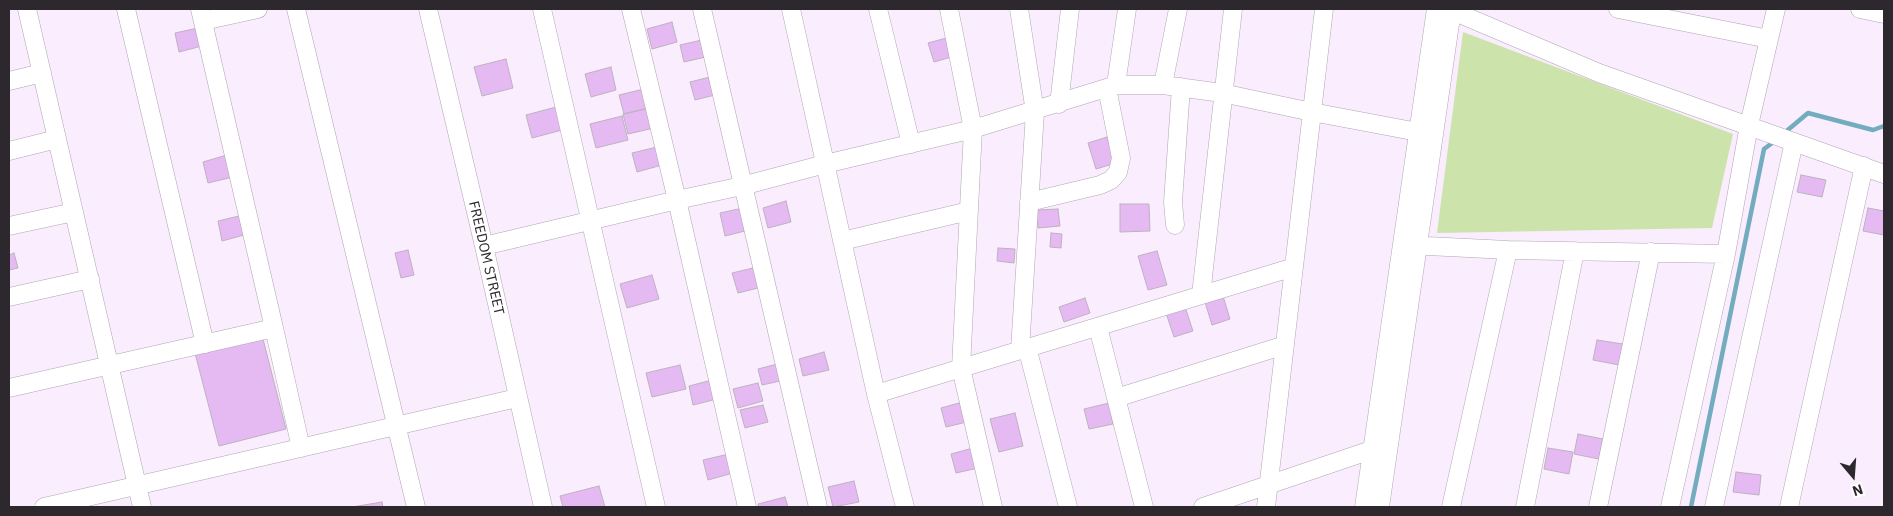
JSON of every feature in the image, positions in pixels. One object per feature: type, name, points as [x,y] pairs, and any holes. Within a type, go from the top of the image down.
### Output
[{"type":"street","points":[[27,9],[142,507]]},
{"type":"street","points":[[126,9],[204,344]]},
{"type":"street","points":[[258,9],[202,15],[301,448]]},
{"type":"street","points":[[296,9],[416,507]]},
{"type":"street","name":"FREEDOM STREET","points":[[428,9],[543,507]]},
{"type":"street","points":[[542,9],[656,507]]},
{"type":"street","points":[[631,9],[747,507]]},
{"type":"street","points":[[702,9],[818,507]]},
{"type":"street","points":[[791,9],[876,394],[905,507]]},
{"type":"street","points":[[878,9],[911,144]]},
{"type":"street","points":[[949,9],[973,129],[961,368],[993,507]]},
{"type":"street","points":[[1019,9],[1035,112],[1023,348],[1068,507]]},
{"type":"street","points":[[1060,104],[1070,9]]},
{"type":"street","points":[[1029,202],[1100,185],[1111,180],[1118,172],[1121,158],[1112,87],[1126,9]]},
{"type":"street","points":[[1163,85],[1178,9]]},
{"type":"street","points":[[1201,295],[1222,93],[1233,9]]},
{"type":"street","points":[[1266,507],[1324,9]]},
{"type":"street","points":[[1380,507],[1381,447],[1445,9],[1599,73],[1884,174]]},
{"type":"street","points":[[1618,9],[1769,39]]},
{"type":"street","points":[[1670,507],[1726,254],[1749,125],[1776,9]]},
{"type":"street","points":[[1860,9],[1884,14]]},
{"type":"street","points":[[9,80],[42,73]]},
{"type":"street","points":[[484,246],[742,186],[973,129],[1035,112],[1112,87],[1163,85],[1222,93],[1426,134]]},
{"type":"street","points":[[1175,225],[1173,202],[1182,88]]},
{"type":"street","points":[[9,151],[57,139]]},
{"type":"street","points":[[1714,507],[1794,142]]},
{"type":"street","points":[[1789,507],[1864,166]]},
{"type":"street","points":[[842,241],[969,210]]},
{"type":"street","points":[[9,226],[74,212]]},
{"type":"street","points":[[1410,245],[1576,252],[1726,254]]},
{"type":"street","points":[[1451,507],[1508,250]]},
{"type":"street","points":[[1525,507],[1576,252]]},
{"type":"street","points":[[1598,507],[1651,252]]},
{"type":"street","points":[[876,394],[1294,266]]},
{"type":"street","points":[[9,297],[90,279]]},
{"type":"street","points":[[1098,327],[1144,507]]},
{"type":"street","points":[[9,388],[274,328]]},
{"type":"street","points":[[1116,398],[1285,346]]},
{"type":"street","points":[[44,507],[517,398]]},
{"type":"street","points":[[1203,507],[1381,447]]},
{"type":"street","points":[[1364,507],[1381,447]]},
{"type":"green space","points":[[1463,32],[1733,134],[1712,228],[1437,233]]},
{"type":"building","points":[[672,22],[677,42],[652,49],[647,29]]},
{"type":"building","points":[[198,28],[202,46],[179,52],[175,33]]},
{"type":"building","points":[[950,37],[955,56],[934,62],[928,43]]},
{"type":"building","points":[[706,39],[710,56],[684,62],[680,45]]},
{"type":"building","points":[[506,59],[513,88],[482,96],[474,67]]},
{"type":"building","points":[[611,67],[616,90],[591,97],[585,74]]},
{"type":"building","points":[[714,76],[719,94],[695,100],[690,82]]},
{"type":"building","points":[[644,89],[649,108],[624,114],[619,95]]},
{"type":"building","points":[[560,106],[566,129],[532,138],[526,115]]},
{"type":"building","points":[[649,108],[654,128],[628,134],[623,114]]},
{"type":"building","points":[[622,116],[628,140],[596,148],[590,124]]},
{"type":"building","points":[[1107,137],[1116,163],[1096,169],[1088,143]]},
{"type":"building","points":[[657,147],[662,165],[637,172],[632,153]]},
{"type":"building","points":[[227,155],[233,177],[208,183],[203,162]]},
{"type":"building","points":[[1801,175],[1826,180],[1822,197],[1797,192]]},
{"type":"building","points":[[786,201],[791,222],[768,228],[763,208]]},
{"type":"building","points":[[1120,204],[1149,204],[1150,231],[1120,232]]},
{"type":"building","points":[[743,208],[749,230],[725,236],[720,213]]},
{"type":"building","points":[[1868,208],[1884,211],[1884,235],[1863,231]]},
{"type":"building","points":[[1058,209],[1060,226],[1038,228],[1037,210]]},
{"type":"building","points":[[243,215],[248,234],[222,241],[218,221]]},
{"type":"building","points":[[1051,233],[1062,234],[1061,248],[1050,247]]},
{"type":"building","points":[[998,248],[1015,249],[1014,263],[997,261]]},
{"type":"building","points":[[408,250],[414,275],[401,278],[395,253]]},
{"type":"building","points":[[1157,251],[1167,285],[1148,290],[1138,256]]},
{"type":"building","points":[[14,253],[18,268],[9,270],[9,255]]},
{"type":"building","points":[[757,267],[762,287],[738,293],[732,273]]},
{"type":"building","points":[[652,275],[659,299],[627,308],[620,284]]},
{"type":"building","points":[[1223,296],[1230,319],[1212,325],[1205,302]]},
{"type":"building","points":[[1085,298],[1090,313],[1064,322],[1059,307]]},
{"type":"building","points":[[1185,307],[1193,331],[1174,337],[1166,313]]},
{"type":"building","points":[[262,335],[286,429],[219,446],[195,353]]},
{"type":"building","points":[[1597,340],[1623,344],[1619,365],[1593,360]]},
{"type":"building","points":[[824,352],[829,370],[803,376],[799,359]]},
{"type":"building","points":[[781,363],[785,380],[762,385],[758,369]]},
{"type":"building","points":[[680,365],[686,389],[652,397],[646,373]]},
{"type":"building","points":[[712,380],[717,399],[693,405],[689,386]]},
{"type":"building","points":[[758,383],[763,401],[738,408],[733,389]]},
{"type":"building","points":[[966,401],[971,421],[946,427],[941,408]]},
{"type":"building","points":[[1109,403],[1113,424],[1089,429],[1084,409]]},
{"type":"building","points":[[763,405],[768,422],[745,428],[740,410]]},
{"type":"building","points":[[1015,413],[1023,446],[999,452],[990,419]]},
{"type":"building","points":[[1578,434],[1603,439],[1599,459],[1574,454]]},
{"type":"building","points":[[973,448],[978,468],[956,473],[951,454]]},
{"type":"building","points":[[1548,448],[1573,452],[1569,474],[1544,469]]},
{"type":"building","points":[[729,454],[733,473],[708,480],[703,460]]},
{"type":"building","points":[[1736,472],[1761,475],[1759,495],[1733,492]]},
{"type":"building","points":[[854,481],[859,502],[833,507],[828,487]]},
{"type":"building","points":[[599,486],[605,507],[563,507],[560,496]]},
{"type":"building","points":[[785,497],[788,507],[759,507],[758,504]]},
{"type":"building","points":[[382,502],[383,507],[352,507]]},
{"type":"waterway","points":[[1783,134],[1808,113],[1873,130],[1884,126]]},
{"type":"waterway","points":[[1691,507],[1764,149],[1775,141]]}]
